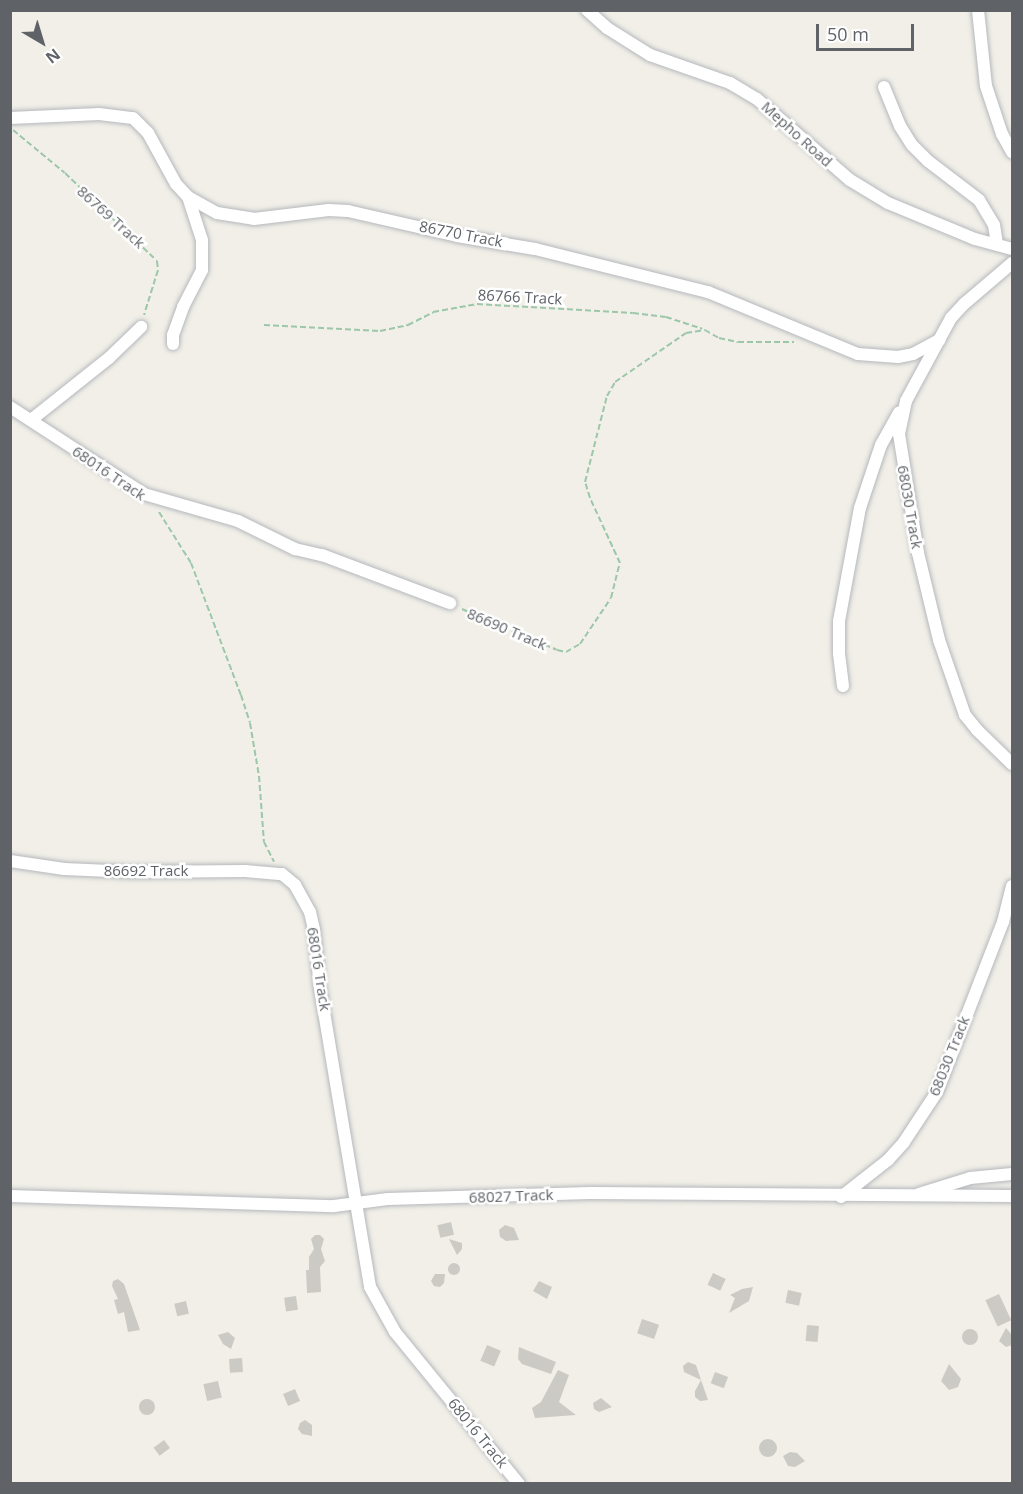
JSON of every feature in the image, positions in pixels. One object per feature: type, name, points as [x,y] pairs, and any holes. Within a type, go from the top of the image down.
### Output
[{"type":"street","name":"Mepho Road","points":[[587,10],[607,28],[650,55],[730,83],[757,99],[850,180],[888,203],[975,239],[1012,249]]},
{"type":"street","points":[[978,10],[986,86],[1002,134],[1012,152]]},
{"type":"street","points":[[885,87],[900,126],[912,145],[928,162],[979,200],[994,225],[997,245]]},
{"type":"street","name":"86770 Track","points":[[10,118],[99,114],[133,118],[148,133],[165,167],[188,197],[209,210],[233,217],[254,219],[327,210],[348,211],[457,237],[535,249],[708,291],[858,354],[898,357],[913,354],[939,340]]},
{"type":"street","points":[[172,344],[183,307],[202,270],[202,240],[188,197]]},
{"type":"street","name":"68030 Track","points":[[1012,263],[951,318],[906,401],[902,417],[900,447],[918,553],[939,640],[966,715],[977,730],[1012,764]]},
{"type":"street","points":[[31,420],[109,358],[141,327]]},
{"type":"street","points":[[843,686],[838,621],[860,508],[881,445],[906,401]]},
{"type":"street","name":"68016 Track","points":[[10,407],[144,494]]},
{"type":"street","name":"86690 Track","points":[[144,494],[238,520],[295,549],[322,555],[450,603]]},
{"type":"street","name":"86692 Track","points":[[10,861],[86,870],[245,871],[282,874]]},
{"type":"street","name":"68016 Track","points":[[282,874],[295,885],[310,912],[370,1287],[387,1320],[519,1484]]},
{"type":"street","name":"68030 Track","points":[[841,1197],[888,1160],[904,1142],[936,1092],[1003,922],[1012,886]]},
{"type":"street","points":[[913,1197],[970,1178],[1012,1174]]},
{"type":"street","name":"68027 Track","points":[[10,1196],[273,1206],[357,1204],[388,1199],[590,1193],[841,1197],[1012,1196]]},
{"type":"path","name":"86769 Track","points":[[10,128],[65,173],[157,261],[158,270],[141,327]]},
{"type":"path","name":"86766 Track","points":[[264,325],[299,329],[380,331],[408,325],[433,312],[477,304],[633,313],[666,317],[705,330]]},
{"type":"path","points":[[705,330],[719,338],[738,342],[760,340],[803,343]]},
{"type":"path","name":"86690 Track","points":[[450,603],[557,650],[566,652],[579,644],[611,598],[621,563],[590,498],[585,482],[607,396],[615,382],[677,339],[686,333],[705,330]]},
{"type":"path","name":"68016 Track","points":[[144,494],[163,517],[191,563],[241,695],[250,723],[259,776],[264,842],[282,874]]},
{"type":"building","points":[[451,1222],[454,1235],[440,1238],[437,1225]]},
{"type":"building","points":[[505,1225],[514,1228],[519,1240],[506,1241],[500,1237],[499,1230]]},
{"type":"building","points":[[315,1235],[320,1235],[324,1239],[321,1249],[325,1261],[320,1267],[321,1292],[307,1293],[306,1270],[309,1270],[309,1257],[314,1249],[311,1239]]},
{"type":"building","points":[[449,1239],[462,1243],[462,1249],[457,1255]]},
{"type":"building","points":[[456,1263],[460,1269],[456,1275],[452,1275],[448,1267]]},
{"type":"building","points":[[713,1273],[726,1279],[720,1291],[708,1285]]},
{"type":"building","points":[[435,1274],[445,1274],[444,1283],[440,1287],[434,1286],[431,1281]]},
{"type":"building","points":[[118,1279],[124,1284],[140,1330],[128,1332],[124,1312],[118,1314],[114,1300],[118,1299],[112,1286],[113,1281]]},
{"type":"building","points":[[539,1281],[552,1287],[547,1299],[533,1291]]},
{"type":"building","points":[[753,1287],[749,1301],[729,1313],[735,1298],[730,1295]]},
{"type":"building","points":[[788,1290],[802,1293],[799,1306],[785,1303]]},
{"type":"building","points":[[999,1294],[1011,1320],[998,1327],[985,1300]]},
{"type":"building","points":[[296,1296],[298,1310],[286,1312],[284,1298]]},
{"type":"building","points":[[186,1301],[189,1314],[177,1316],[174,1304]]},
{"type":"building","points":[[642,1319],[659,1325],[654,1339],[637,1333]]},
{"type":"building","points":[[807,1325],[819,1326],[818,1342],[806,1341]]},
{"type":"building","points":[[1006,1328],[1012,1335],[1012,1345],[1006,1347],[999,1341]]},
{"type":"building","points":[[970,1329],[978,1337],[970,1345],[962,1337]]},
{"type":"building","points":[[228,1332],[235,1338],[231,1349],[223,1344],[218,1335]]},
{"type":"building","points":[[487,1345],[501,1351],[494,1367],[480,1361]]},
{"type":"building","points":[[519,1347],[556,1362],[551,1374],[522,1364],[518,1359]]},
{"type":"building","points":[[242,1358],[243,1372],[230,1373],[229,1359]]},
{"type":"building","points":[[688,1362],[696,1365],[701,1380],[684,1372],[683,1366]]},
{"type":"building","points":[[949,1364],[961,1379],[958,1387],[949,1390],[941,1381]]},
{"type":"building","points":[[558,1370],[569,1375],[559,1402],[576,1415],[535,1418],[532,1408],[541,1402]]},
{"type":"building","points":[[715,1372],[728,1377],[724,1388],[711,1383]]},
{"type":"building","points":[[701,1380],[708,1400],[700,1401],[695,1397],[695,1391]]},
{"type":"building","points":[[218,1381],[222,1398],[207,1401],[203,1384]]},
{"type":"building","points":[[295,1389],[300,1401],[288,1406],[283,1394]]},
{"type":"building","points":[[601,1398],[612,1407],[599,1412],[594,1409],[593,1403]]},
{"type":"building","points":[[147,1399],[153,1401],[155,1407],[153,1413],[147,1415],[141,1413],[139,1407],[141,1401]]},
{"type":"building","points":[[305,1420],[312,1425],[312,1436],[302,1434],[298,1429],[300,1423]]},
{"type":"building","points":[[764,1439],[772,1439],[777,1444],[775,1455],[764,1457],[759,1452],[759,1444]]},
{"type":"building","points":[[164,1440],[170,1448],[160,1456],[154,1448]]},
{"type":"building","points":[[790,1452],[797,1453],[805,1461],[795,1467],[788,1466],[783,1456]]}]
